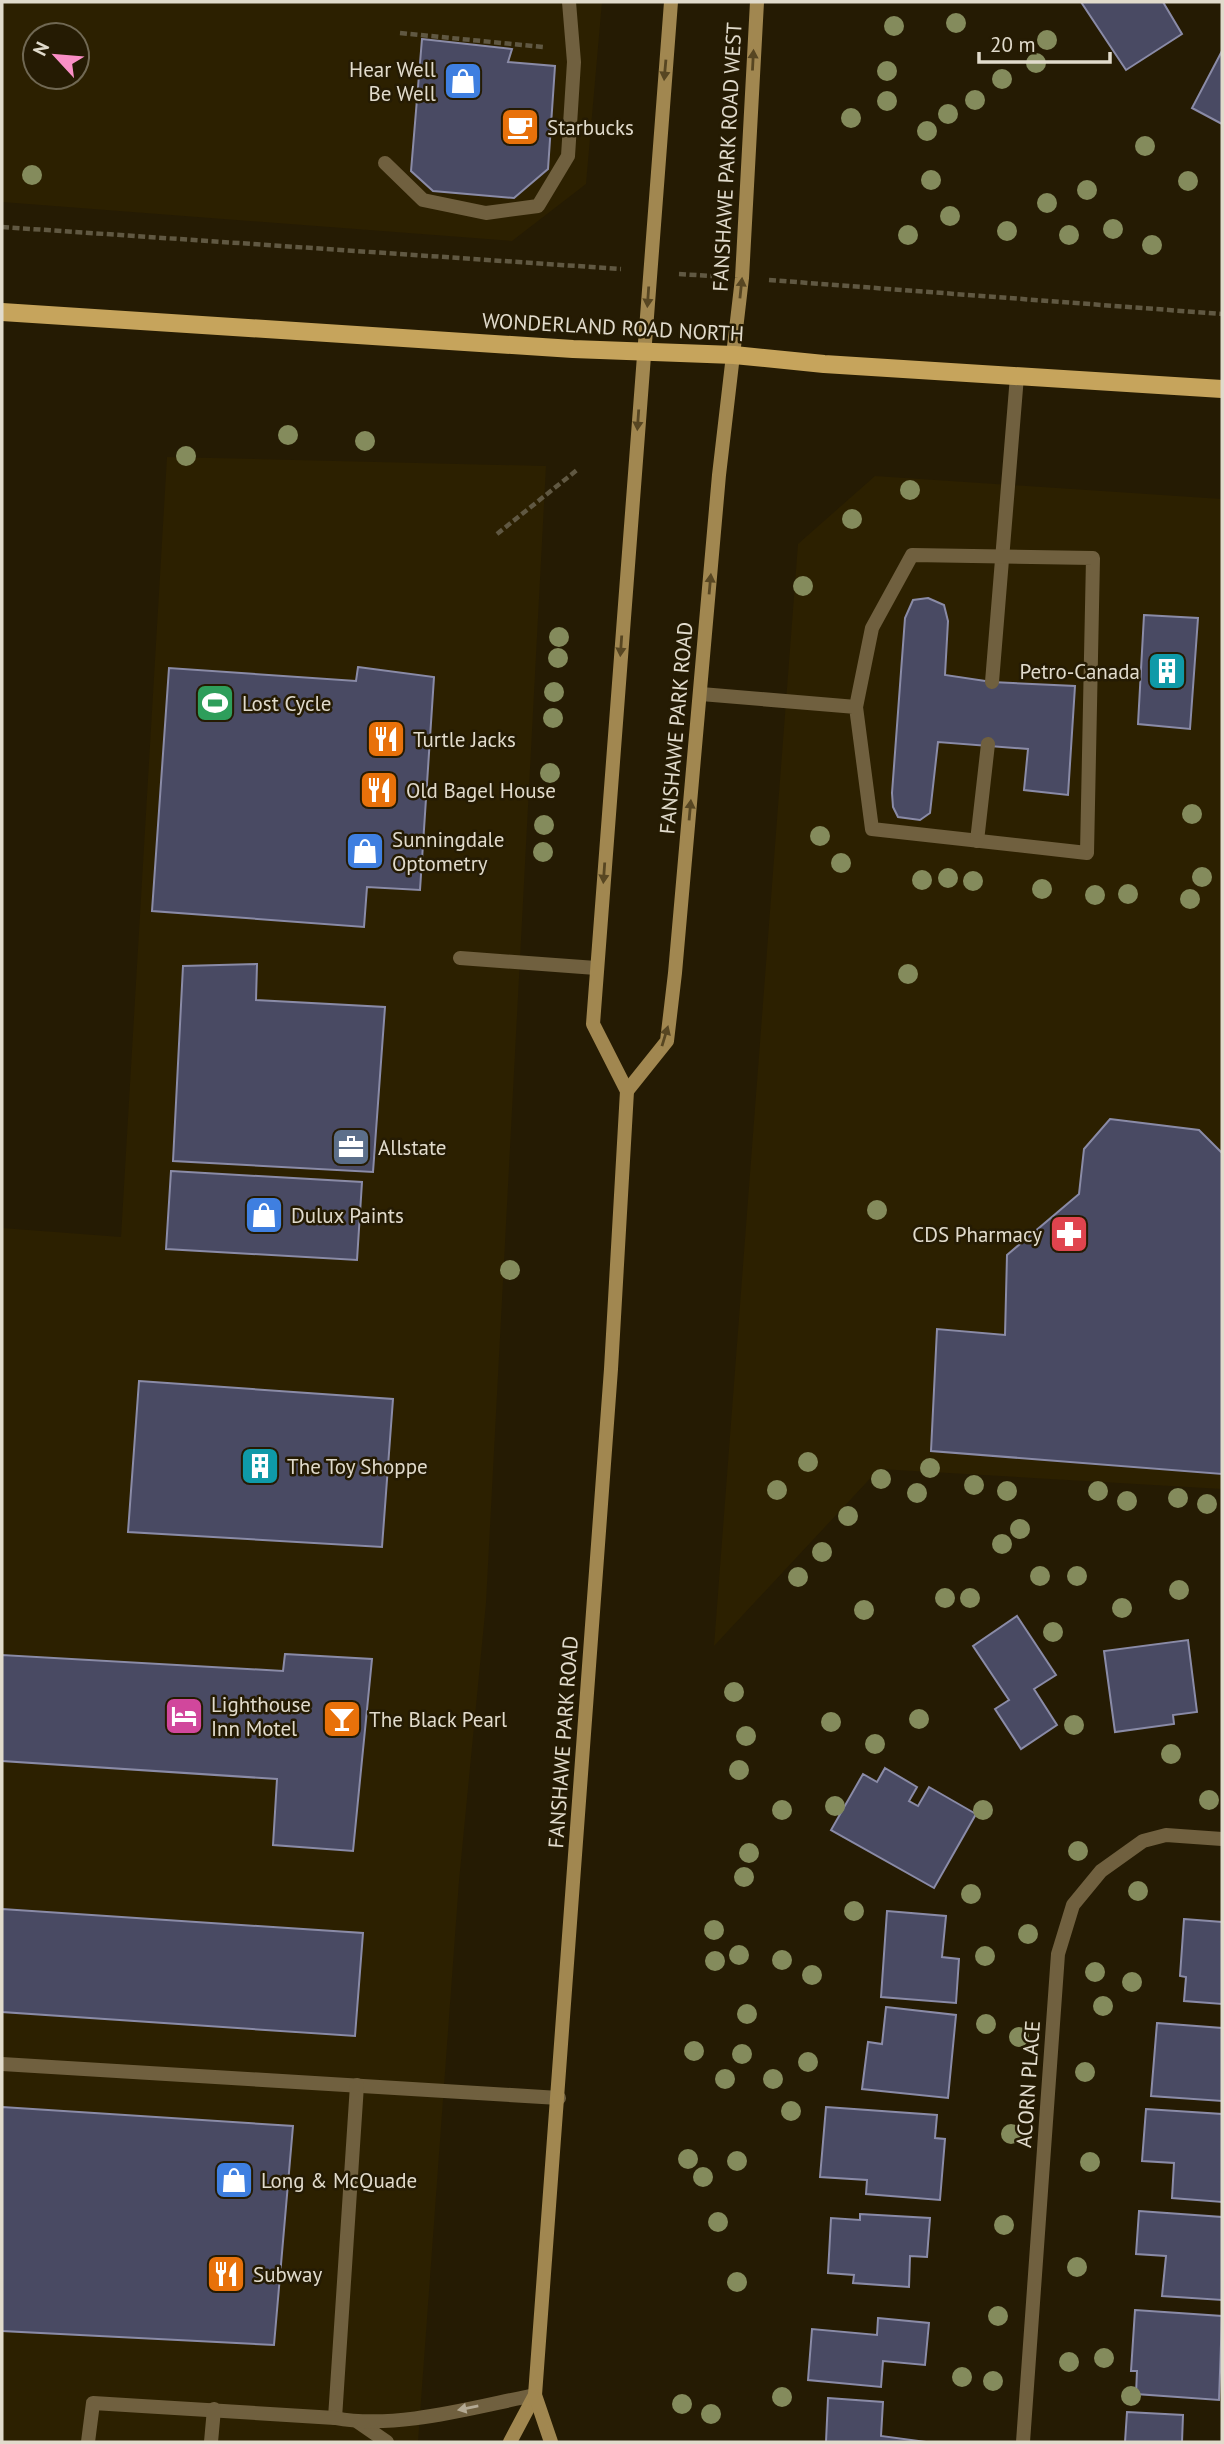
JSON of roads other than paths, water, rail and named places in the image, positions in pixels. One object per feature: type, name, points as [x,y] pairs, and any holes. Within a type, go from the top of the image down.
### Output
[{"type":"main road","points":[[627,1091],[593,1024],[671,2]]},
{"type":"main road","name":"FANSHAWE PARK ROAD WEST","points":[[734,355],[742,278],[757,2]]},
{"type":"main road","name":"WONDERLAND ROAD NORTH","points":[[2,312],[644,352],[734,355],[824,365],[1222,388]]},
{"type":"main road","name":"FANSHAWE PARK ROAD","points":[[510,2442],[535,2395],[559,2098],[627,1091],[667,1041],[701,694],[719,475],[734,355]]},
{"type":"main road","name":"FANSHAWE PARK ROAD","points":[[535,2395],[551,2442]]},
{"type":"street","points":[[385,163],[423,200],[486,213],[538,206],[568,156],[574,50],[569,2]]},
{"type":"street","points":[[992,682],[1017,376]]},
{"type":"street","points":[[912,555],[1003,556],[1093,558],[1087,853],[872,829],[856,707],[872,628],[912,555]]},
{"type":"street","points":[[701,694],[856,707]]},
{"type":"street","points":[[976,841],[988,744]]},
{"type":"street","points":[[460,958],[596,968]]},
{"type":"street","name":"ACORN PLACE","points":[[1023,2442],[1058,1954],[1073,1905],[1101,1871],[1143,1841],[1166,1835],[1222,1839]]},
{"type":"street","points":[[2,2064],[559,2098]]},
{"type":"street","points":[[335,2418],[357,2085]]},
{"type":"street","points":[[88,2442],[93,2403],[214,2409],[358,2422],[434,2414],[535,2395]]},
{"type":"street","points":[[211,2442],[214,2409]]},
{"type":"street","points":[[358,2422],[387,2442]]},
{"type":"place","name":"Hear Well Be Well","points":[[463,81]]},
{"type":"place","name":"Starbucks","points":[[520,127]]},
{"type":"place","name":"Petro-Canada","points":[[1167,671]]},
{"type":"place","name":"Lost Cycle","points":[[215,703]]},
{"type":"place","name":"Turtle Jacks","points":[[386,739]]},
{"type":"place","name":"Old Bagel House","points":[[379,790]]},
{"type":"place","name":"Sunningdale Optometry","points":[[365,851]]},
{"type":"place","name":"Allstate","points":[[351,1147]]},
{"type":"place","name":"Dulux Paints","points":[[264,1215]]},
{"type":"place","name":"CDS Pharmacy","points":[[1069,1234]]},
{"type":"place","name":"The Toy Shoppe","points":[[260,1466]]},
{"type":"place","name":"Lighthouse Inn Motel","points":[[184,1716]]},
{"type":"place","name":"The Black Pearl","points":[[342,1719]]},
{"type":"place","name":"Long & McQuade","points":[[234,2180]]},
{"type":"place","name":"Subway","points":[[226,2274]]}]
